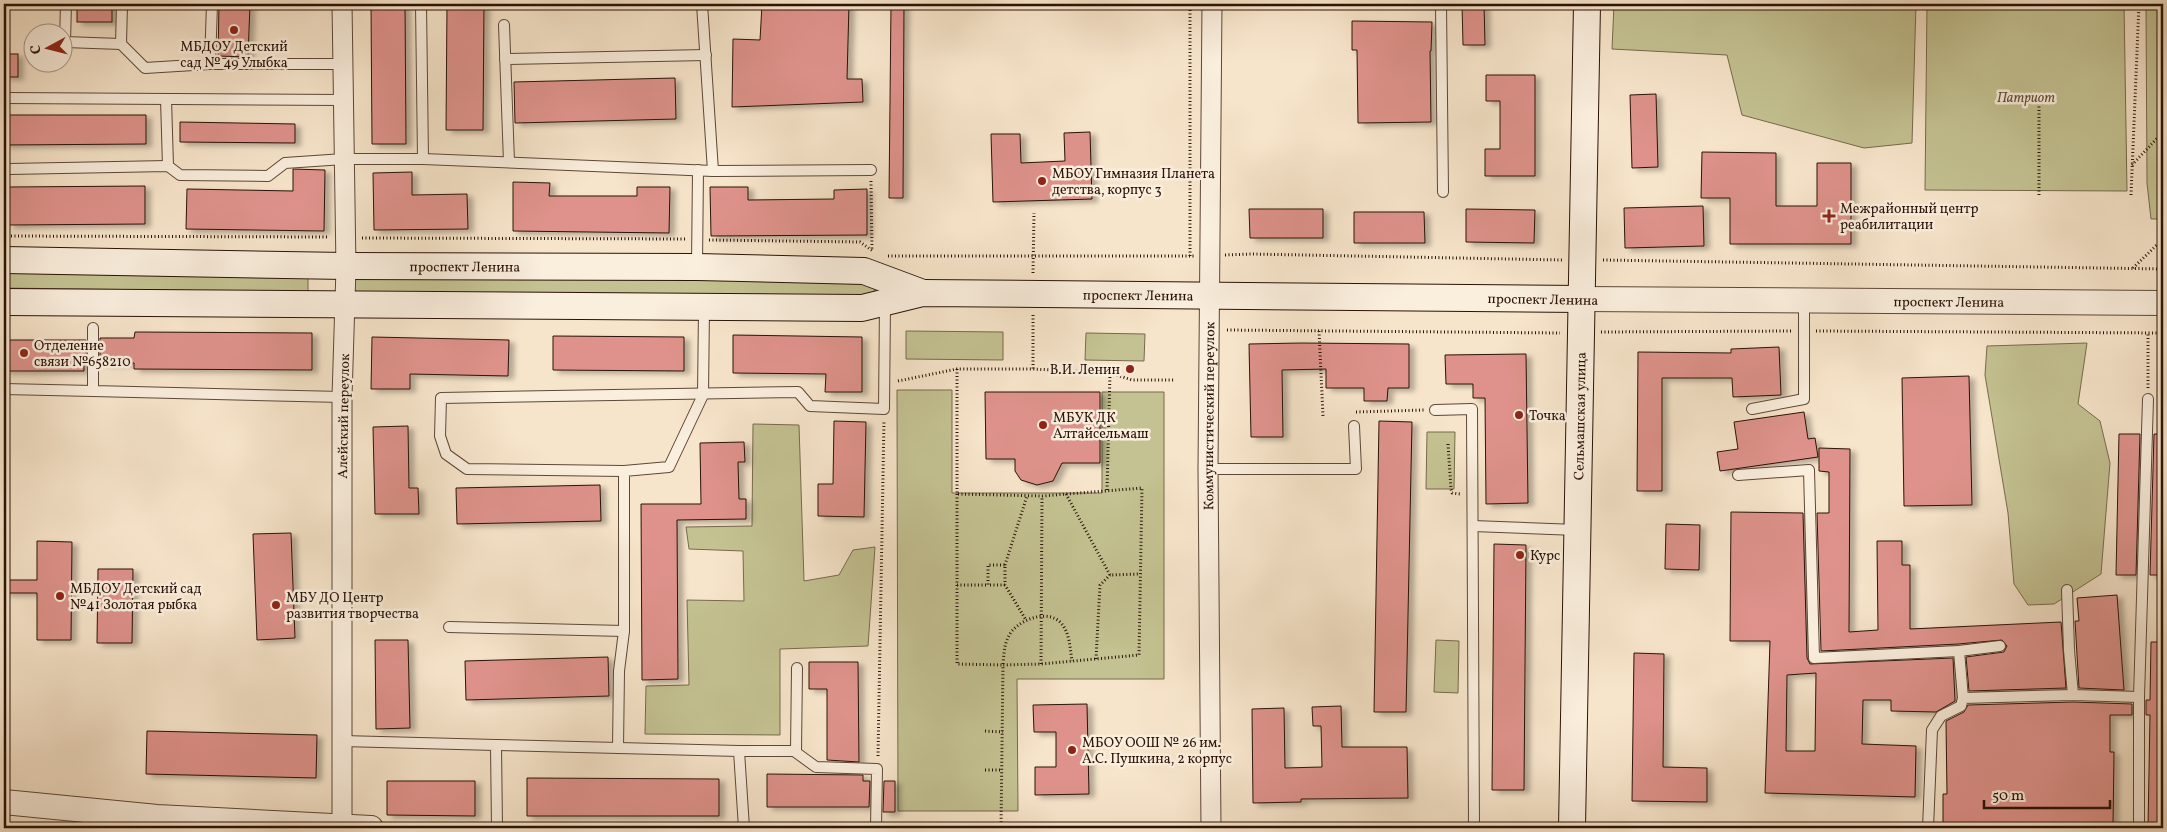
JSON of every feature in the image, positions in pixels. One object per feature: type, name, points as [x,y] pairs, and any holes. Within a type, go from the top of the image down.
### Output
[{"type":"main road","name":"Сельмашская улица","points":[[1572,828],[1587,4]]},
{"type":"main road","name":"проспект Ленина","points":[[4,260],[346,266],[697,267],[864,271],[876,258],[923,293]]},
{"type":"main road","points":[[876,258],[878,305]]},
{"type":"main road","name":"проспект Ленина","points":[[4,302],[704,308],[878,305],[923,293],[1581,299]]},
{"type":"street","name":"Алейский переулок","points":[[342,4],[346,266],[342,397],[342,827]]},
{"type":"street","name":"Коммунистический переулок","points":[[1211,828],[1208,469],[1211,296],[1212,4]]},
{"type":"street","name":"проспект Ленина","points":[[1581,299],[2163,303]]},
{"type":"street","points":[[4,802],[157,818],[371,828]]},
{"type":"lane","points":[[66,4],[65,42],[120,44],[145,68],[210,64],[343,64]]},
{"type":"lane","points":[[120,44],[122,4]]},
{"type":"lane","points":[[210,64],[212,4]]},
{"type":"lane","points":[[421,4],[423,159]]},
{"type":"lane","points":[[702,4],[713,171]]},
{"type":"lane","points":[[1441,4],[1443,192]]},
{"type":"lane","points":[[504,24],[509,162]]},
{"type":"lane","points":[[505,59],[706,54]]},
{"type":"lane","points":[[4,98],[343,100]]},
{"type":"lane","points":[[166,99],[168,166]]},
{"type":"lane","points":[[9,169],[168,166],[180,175],[268,176],[285,163],[423,159],[713,171],[871,170]]},
{"type":"lane","points":[[697,267],[698,170]]},
{"type":"lane","points":[[1752,409],[1804,399],[1804,302]]},
{"type":"lane","points":[[704,308],[702,394],[668,467],[624,471],[467,469],[446,454],[440,436],[441,398],[702,394],[798,392],[810,406],[884,409],[885,383],[878,305]]},
{"type":"lane","points":[[92,328],[93,391]]},
{"type":"lane","points":[[4,389],[342,397]]},
{"type":"lane","points":[[2139,828],[2139,697],[2148,399]]},
{"type":"lane","points":[[1435,410],[1472,409],[1474,828]]},
{"type":"lane","points":[[1208,469],[1356,469],[1354,426]]},
{"type":"lane","points":[[1738,475],[1809,470],[1814,658],[1959,651],[2000,646]]},
{"type":"lane","points":[[618,748],[619,671],[624,631],[624,471]]},
{"type":"lane","points":[[1473,526],[1578,530]]},
{"type":"lane","points":[[2067,590],[2073,695]]},
{"type":"lane","points":[[449,628],[624,631]]},
{"type":"lane","points":[[1928,828],[1932,730],[1941,716],[1961,706],[1963,698],[1959,651]]},
{"type":"lane","points":[[794,751],[796,751],[797,668]]},
{"type":"lane","points":[[1963,698],[2073,695],[2139,697]]},
{"type":"lane","points":[[342,741],[794,751],[816,767],[878,769],[876,828]]},
{"type":"lane","points":[[496,745],[497,828]]},
{"type":"lane","points":[[739,750],[744,828]]},
{"type":"path","points":[[1190,4],[1190,256]]},
{"type":"path","points":[[2131,194],[2139,4]]},
{"type":"path","points":[[2163,93],[2159,103],[2160,119],[2163,124]]},
{"type":"path","points":[[2039,106],[2039,195]]},
{"type":"path","points":[[2132,165],[2163,132]]},
{"type":"path","points":[[871,170],[876,258]]},
{"type":"path","points":[[1033,369],[1034,213]]},
{"type":"path","points":[[4,236],[697,239],[860,242],[876,258],[1033,255],[1211,256],[1251,254],[2163,269]]},
{"type":"path","points":[[2132,269],[2163,239]]},
{"type":"path","points":[[1210,330],[1581,334],[1607,331],[2163,333]]},
{"type":"path","points":[[1320,331],[1323,416]]},
{"type":"path","points":[[2148,333],[2148,399]]},
{"type":"path","points":[[957,369],[957,494],[957,664],[1041,664],[1139,655],[1142,488],[1042,496],[957,494]]},
{"type":"path","points":[[885,383],[957,369],[1033,369],[1110,373],[1132,380],[1174,380]]},
{"type":"path","points":[[1107,490],[1110,373]]},
{"type":"path","points":[[878,769],[884,409]]},
{"type":"path","points":[[1354,412],[1435,410]]},
{"type":"path","points":[[1448,444],[1452,494],[1473,495]]},
{"type":"path","points":[[1066,494],[1110,575]]},
{"type":"path","points":[[1026,620],[1005,585],[1005,565],[1027,496]]},
{"type":"path","points":[[1041,664],[1042,496]]},
{"type":"path","points":[[988,585],[988,565],[1005,565]]},
{"type":"path","points":[[1096,659],[1100,585],[1110,575],[1140,574]]},
{"type":"path","points":[[957,586],[1005,585]]},
{"type":"path","points":[[1001,827],[1004,647],[1011,632],[1026,620],[1042,616],[1053,618],[1061,623],[1069,640],[1072,661]]},
{"type":"path","points":[[985,731],[1003,732]]},
{"type":"path","points":[[985,770],[1001,770]]},
{"type":"green space","points":[[1614,4],[1916,4],[1912,143],[1864,148],[1742,115],[1727,55],[1612,49]]},
{"type":"green space","name":"Патриот","points":[[1927,4],[2124,4],[2127,191],[1925,190]]},
{"type":"green space","points":[[2146,4],[2163,4],[2163,219],[2151,219],[2147,183]]},
{"type":"green space","points":[[4,268],[308,270],[308,292],[4,288]]},
{"type":"green space","points":[[355,271],[875,283],[874,295],[354,298]]},
{"type":"green space","points":[[906,331],[1003,332],[1003,360],[906,359]]},
{"type":"green space","points":[[1086,333],[1145,334],[1144,361],[1085,360]]},
{"type":"green space","points":[[2087,343],[2078,404],[2100,421],[2110,463],[2101,574],[2054,604],[2028,605],[2014,584],[2008,513],[1985,375],[1987,346]]},
{"type":"green space","points":[[897,390],[952,390],[952,493],[1102,493],[1102,392],[1164,392],[1164,679],[1017,679],[1018,811],[898,811]]},
{"type":"green space","points":[[753,424],[799,425],[804,581],[839,575],[853,550],[875,547],[868,646],[780,649],[780,735],[645,734],[646,686],[689,685],[687,600],[744,601],[743,551],[689,549],[686,527],[752,526]]},
{"type":"green space","points":[[1427,432],[1455,432],[1454,489],[1426,489]]},
{"type":"green space","points":[[1436,640],[1459,641],[1458,693],[1434,692]]},
{"type":"building","points":[[77,4],[112,4],[112,22],[77,22]]},
{"type":"building","name":"МБДОУ Детский сад № 49 Улыбка","points":[[219,4],[250,4],[248,57],[218,56]]},
{"type":"building","points":[[371,4],[405,4],[406,144],[372,144]]},
{"type":"building","points":[[447,4],[484,4],[483,130],[446,130]]},
{"type":"building","points":[[762,4],[849,4],[847,79],[862,79],[863,102],[732,107],[733,39],[760,40]]},
{"type":"building","points":[[891,4],[904,4],[903,198],[889,198]]},
{"type":"building","points":[[1462,4],[1484,4],[1485,45],[1463,45]]},
{"type":"building","points":[[1352,21],[1432,22],[1430,51],[1431,122],[1358,123],[1357,50],[1352,50]]},
{"type":"building","points":[[4,54],[18,54],[18,77],[4,77]]},
{"type":"building","points":[[1486,75],[1535,75],[1535,176],[1485,176],[1485,149],[1500,149],[1500,101],[1486,101]]},
{"type":"building","points":[[675,78],[676,119],[515,123],[514,82]]},
{"type":"building","points":[[1656,94],[1658,167],[1632,168],[1630,95]]},
{"type":"building","points":[[4,115],[146,115],[146,144],[4,145]]},
{"type":"building","points":[[180,122],[295,124],[295,143],[180,142]]},
{"type":"building","name":"МБОУ Гимназия Планета детства, корпус 3","points":[[1090,132],[1092,199],[993,202],[991,134],[1020,134],[1021,163],[1065,161],[1064,133]]},
{"type":"building","points":[[1702,152],[1776,153],[1776,206],[1817,206],[1817,163],[1851,163],[1851,244],[1730,244],[1730,198],[1701,198]]},
{"type":"building","points":[[293,169],[325,170],[324,231],[186,229],[187,189],[293,191]]},
{"type":"building","points":[[412,172],[412,195],[467,194],[468,229],[374,230],[373,173]]},
{"type":"building","points":[[513,182],[550,183],[549,196],[637,196],[637,187],[670,187],[669,233],[513,231]]},
{"type":"building","points":[[145,186],[145,224],[9,225],[9,187]]},
{"type":"building","points":[[710,187],[748,187],[748,200],[834,199],[834,190],[867,189],[867,235],[711,236]]},
{"type":"building","points":[[1703,206],[1704,246],[1625,248],[1624,208]]},
{"type":"building","points":[[1249,209],[1323,209],[1323,238],[1250,238]]},
{"type":"building","points":[[1466,209],[1535,210],[1534,243],[1466,242]]},
{"type":"building","points":[[1354,212],[1424,212],[1425,243],[1354,243]]},
{"type":"building","points":[[135,332],[312,333],[312,370],[134,369],[134,363],[100,363],[100,338],[134,338]]},
{"type":"building","points":[[733,335],[862,337],[862,392],[825,392],[826,374],[733,373]]},
{"type":"building","points":[[553,336],[684,337],[684,371],[553,370]]},
{"type":"building","points":[[372,337],[509,340],[508,376],[410,374],[410,389],[371,389]]},
{"type":"building","points":[[4,340],[86,340],[84,371],[4,371]]},
{"type":"building","points":[[1249,344],[1409,344],[1409,388],[1388,388],[1387,401],[1364,401],[1364,388],[1326,388],[1326,369],[1282,370],[1283,437],[1251,437]]},
{"type":"building","points":[[1779,347],[1781,395],[1733,397],[1732,378],[1662,378],[1662,491],[1637,491],[1638,352],[1731,353],[1731,349]]},
{"type":"building","points":[[1526,354],[1528,503],[1486,504],[1485,398],[1473,398],[1473,384],[1446,384],[1445,355]]},
{"type":"building","points":[[1969,376],[1972,505],[1904,506],[1902,378]]},
{"type":"building","name":"МБУК ДК Алтайсельмаш","points":[[985,392],[1100,392],[1100,463],[1062,463],[1053,481],[1037,485],[1021,480],[1015,471],[1015,459],[986,459]]},
{"type":"building","points":[[1804,412],[1808,439],[1815,438],[1818,457],[1720,471],[1717,452],[1738,449],[1734,422]]},
{"type":"building","points":[[834,421],[866,422],[864,517],[818,516],[818,484],[833,484]]},
{"type":"building","points":[[1379,421],[1412,422],[1406,712],[1374,712]]},
{"type":"building","points":[[408,426],[409,488],[418,488],[419,514],[375,514],[373,427]]},
{"type":"building","points":[[2119,434],[2140,434],[2136,575],[2116,575]]},
{"type":"building","points":[[2154,434],[2163,434],[2163,575],[2150,575]]},
{"type":"building","points":[[744,442],[745,462],[738,462],[739,499],[746,499],[746,519],[677,520],[678,679],[642,680],[641,504],[701,504],[700,443]]},
{"type":"building","points":[[1819,448],[1850,449],[1849,632],[1878,630],[1877,541],[1902,541],[1902,565],[1910,565],[1910,629],[2061,622],[2066,688],[1969,691],[1966,657],[2004,652],[2007,646],[2002,640],[1821,651],[1817,513],[1829,513],[1829,472],[1819,471]]},
{"type":"building","points":[[600,485],[601,521],[457,524],[456,488]]},
{"type":"building","points":[[1731,512],[1803,513],[1807,658],[1810,664],[1953,658],[1955,701],[1936,712],[1891,711],[1891,700],[1863,700],[1862,744],[1916,746],[1915,797],[1765,793],[1770,641],[1730,641]],"holes":[[[1816,673],[1815,751],[1786,751],[1787,675]]]},
{"type":"building","points":[[1666,524],[1700,525],[1699,570],[1665,569]]},
{"type":"building","points":[[291,533],[295,638],[257,640],[253,534]]},
{"type":"building","points":[[37,541],[72,542],[71,640],[37,640],[37,593],[4,593],[4,580],[37,580]]},
{"type":"building","points":[[1494,544],[1526,545],[1524,790],[1492,790]]},
{"type":"building","points":[[98,569],[133,569],[132,643],[97,643]]},
{"type":"building","points":[[2117,595],[2124,690],[2079,688],[2075,621],[2079,621],[2077,598]]},
{"type":"building","points":[[375,640],[408,640],[410,728],[376,729]]},
{"type":"building","points":[[2151,642],[2163,642],[2163,828],[2148,828],[2150,715],[2146,715],[2146,700],[2150,700]]},
{"type":"building","points":[[1634,653],[1664,654],[1663,767],[1707,768],[1707,802],[1632,801]]},
{"type":"building","points":[[608,657],[609,696],[466,700],[465,661]]},
{"type":"building","points":[[809,662],[858,662],[859,762],[827,760],[827,689],[809,689]]},
{"type":"building","points":[[2073,702],[2132,704],[2132,715],[2110,715],[2110,752],[2114,752],[2113,826],[1943,823],[1943,794],[1947,794],[1946,721],[1964,712],[1968,705]]},
{"type":"building","name":"МБОУ ООШ № 26 им. А.С. Пушкина, 2 корпус","points":[[1087,704],[1089,794],[1035,795],[1035,767],[1056,767],[1056,732],[1034,732],[1033,705]]},
{"type":"building","points":[[1341,706],[1342,747],[1407,747],[1408,798],[1301,799],[1301,802],[1253,803],[1252,709],[1284,708],[1285,768],[1322,767],[1321,726],[1313,726],[1312,707]]},
{"type":"building","points":[[147,731],[317,735],[316,778],[146,774]]},
{"type":"building","points":[[767,774],[863,775],[863,781],[870,781],[869,807],[767,807]]},
{"type":"building","points":[[527,778],[719,779],[719,816],[527,816]]},
{"type":"building","points":[[387,781],[475,781],[475,816],[387,815]]},
{"type":"building","points":[[884,781],[895,781],[895,812],[883,812]]},
{"type":"place","name":"МБДОУ Детский сад № 49 Улыбка","points":[[234,30]]},
{"type":"place","name":"МБОУ Гимназия Планета детства, корпус 3","points":[[1042,181]]},
{"type":"place","name":"Межрайонный центр реабилитации","points":[[1829,216]]},
{"type":"place","name":"Отделение связи №658210","points":[[24,353]]},
{"type":"place","name":"В.И. Ленин","points":[[1130,369]]},
{"type":"place","name":"Точка","points":[[1519,415]]},
{"type":"place","name":"МБУК ДК Алтайсельмаш","points":[[1043,425]]},
{"type":"place","name":"Курс","points":[[1520,555]]},
{"type":"place","name":"МБДОУ Детский сад №41 Золотая рыбка","points":[[60,596]]},
{"type":"place","name":"МБУ ДО Центр развития творчества","points":[[276,605]]},
{"type":"place","name":"МБОУ ООШ № 26 им. А.С. Пушкина, 2 корпус","points":[[1072,750]]}]
